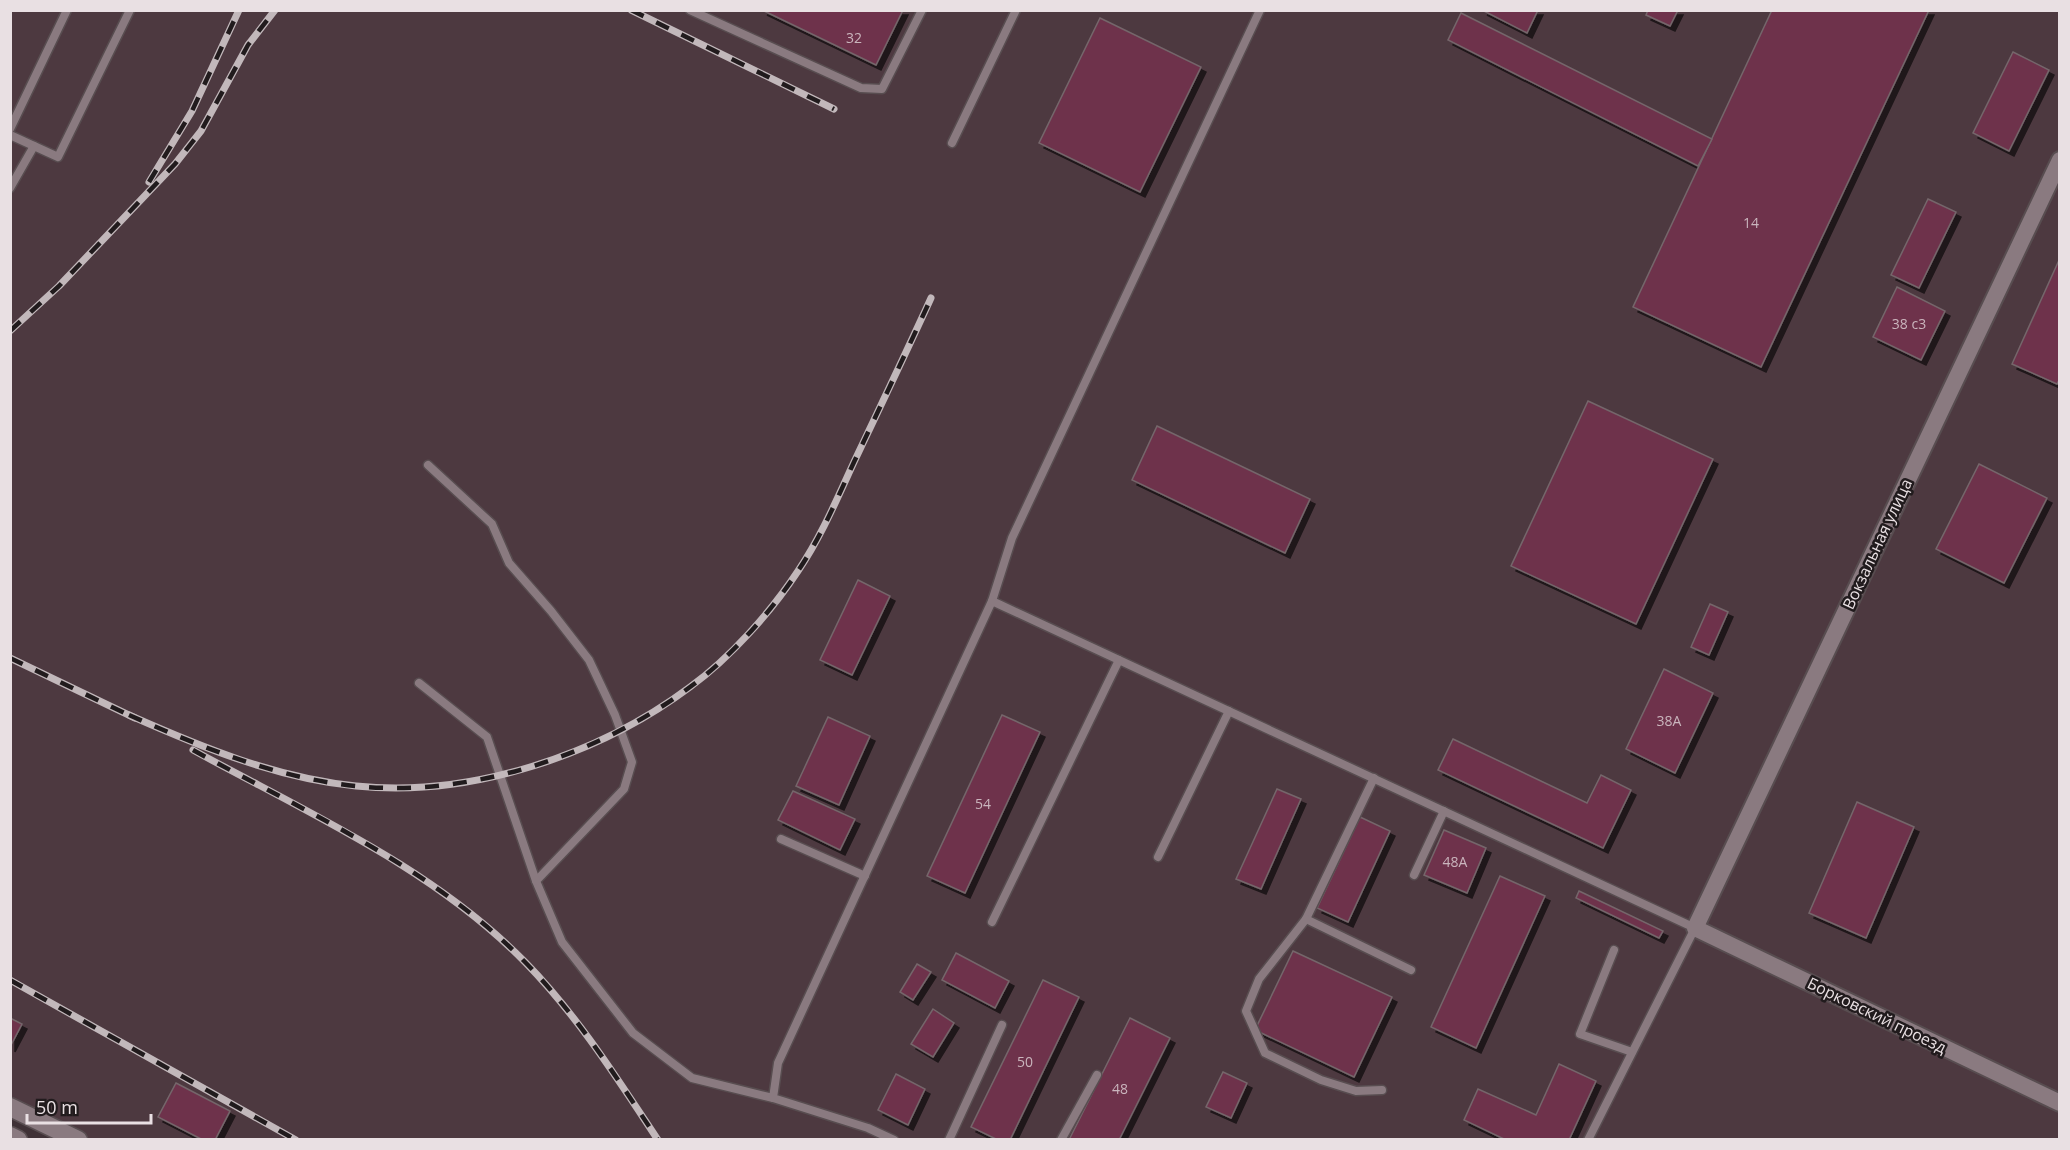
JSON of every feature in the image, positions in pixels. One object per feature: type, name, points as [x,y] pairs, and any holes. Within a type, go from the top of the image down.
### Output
[{"type":"main road","points":[[10,1107],[78,1140]]},
{"type":"main road","points":[[10,1136],[18,1140]]},
{"type":"street","name":"Вокзальная улица","points":[[1695,927],[2060,160]]},
{"type":"street","name":"Борковский проезд","points":[[1695,927],[2060,1103]]},
{"type":"lane","points":[[10,129],[67,10]]},
{"type":"lane","points":[[10,135],[58,157],[130,10]]},
{"type":"lane","points":[[690,10],[861,88],[882,89],[922,10]]},
{"type":"lane","points":[[952,143],[1016,10]]},
{"type":"lane","points":[[773,1098],[778,1063],[992,601],[1012,538],[1260,10]]},
{"type":"lane","points":[[10,188],[34,146]]},
{"type":"lane","points":[[428,465],[492,524],[509,563],[551,611],[589,660],[615,715],[632,762],[624,789],[536,881]]},
{"type":"lane","points":[[992,601],[1695,927],[1588,1140]]},
{"type":"lane","points":[[992,922],[1119,660]]},
{"type":"lane","points":[[418,683],[487,737],[536,881],[562,942],[633,1034],[692,1078],[773,1098],[868,1128],[894,1140]]},
{"type":"lane","points":[[1158,857],[1229,711]]},
{"type":"lane","points":[[1374,778],[1306,919],[1259,979],[1246,1011],[1265,1053],[1321,1080],[1356,1091],[1382,1090]]},
{"type":"lane","points":[[1414,875],[1444,811]]},
{"type":"lane","points":[[781,839],[865,876]]},
{"type":"lane","points":[[1306,919],[1411,970]]},
{"type":"lane","points":[[1614,951],[1580,1034],[1632,1052]]},
{"type":"lane","points":[[949,1140],[1002,1025]]},
{"type":"lane","points":[[1061,1140],[1097,1075]]},
{"type":"shaded area","points":[[10,11],[2059,11],[2059,1139],[88,1140],[11,1102]]},
{"type":"building","points":[[762,10],[903,10],[876,65]]},
{"type":"building","points":[[1482,10],[1538,10],[1527,33]]},
{"type":"building","points":[[1648,10],[1678,10],[1670,26],[1646,15]]},
{"type":"building","points":[[1772,10],[1929,10],[1761,367],[1633,307]]},
{"type":"building","points":[[1461,13],[1712,139],[1698,166],[1448,40]]},
{"type":"building","points":[[1100,18],[1201,67],[1140,192],[1039,143]]},
{"type":"building","points":[[2013,52],[2049,70],[2009,151],[1973,133]]},
{"type":"building","points":[[1928,199],[1956,212],[1919,288],[1891,275]]},
{"type":"building","points":[[2060,258],[2060,378],[2057,384],[2012,364]]},
{"type":"building","points":[[1897,287],[1945,311],[1921,360],[1873,337]]},
{"type":"building","points":[[1588,401],[1713,459],[1636,624],[1511,566]]},
{"type":"building","points":[[1157,426],[1310,499],[1285,553],[1132,480]]},
{"type":"building","points":[[1979,464],[2047,498],[2004,583],[1936,549]]},
{"type":"building","points":[[858,580],[890,596],[852,675],[820,660]]},
{"type":"building","points":[[1710,604],[1728,612],[1709,655],[1691,647]]},
{"type":"building","points":[[1664,669],[1713,693],[1675,773],[1626,749]]},
{"type":"building","points":[[1002,715],[1040,732],[965,893],[927,876]]},
{"type":"building","points":[[828,717],[870,736],[839,805],[796,786]]},
{"type":"building","points":[[1453,739],[1587,803],[1601,775],[1631,790],[1603,848],[1438,770]]},
{"type":"building","points":[[1277,789],[1301,799],[1261,889],[1236,879]]},
{"type":"building","points":[[793,791],[855,819],[840,850],[778,820]]},
{"type":"building","points":[[1857,802],[1914,827],[1866,938],[1809,913]]},
{"type":"building","points":[[1360,817],[1390,831],[1348,922],[1317,908]]},
{"type":"building","points":[[1444,830],[1486,848],[1467,893],[1424,875]]},
{"type":"building","points":[[1500,876],[1545,896],[1476,1048],[1431,1027]]},
{"type":"building","points":[[1579,891],[1663,931],[1659,938],[1576,898]]},
{"type":"building","points":[[1293,951],[1392,997],[1354,1077],[1255,1030]]},
{"type":"building","points":[[956,953],[1009,981],[995,1008],[942,980]]},
{"type":"building","points":[[917,964],[931,972],[913,1000],[900,992]]},
{"type":"building","points":[[1043,980],[1079,997],[1010,1140],[998,1140],[971,1127]]},
{"type":"building","points":[[933,1009],[954,1023],[933,1057],[911,1044]]},
{"type":"building","points":[[10,1018],[22,1024],[10,1047]]},
{"type":"building","points":[[1130,1018],[1170,1038],[1119,1140],[1069,1140]]},
{"type":"building","points":[[1559,1064],[1596,1081],[1569,1140],[1506,1140],[1464,1120],[1478,1089],[1536,1115]]},
{"type":"building","points":[[1223,1072],[1247,1083],[1231,1118],[1206,1107]]},
{"type":"building","points":[[896,1074],[925,1089],[908,1125],[878,1110]]},
{"type":"building","points":[[176,1083],[230,1111],[215,1140],[203,1140],[158,1117]]},
{"type":"railway","points":[[149,182],[192,111],[239,10]]},
{"type":"railway","points":[[10,331],[59,286],[175,164],[201,131],[248,45],[275,10]]},
{"type":"railway","points":[[631,10],[834,109]]},
{"type":"railway","points":[[129,715],[240,760],[297,776],[356,786],[399,788],[443,785],[488,778],[532,766],[615,733],[654,711],[705,675],[749,634],[787,587],[828,518],[931,298]]},
{"type":"railway","points":[[10,658],[135,718]]},
{"type":"railway","points":[[193,750],[367,844],[450,898],[489,928],[525,962],[562,1003],[596,1048],[658,1140]]},
{"type":"railway","points":[[10,980],[296,1140]]}]
